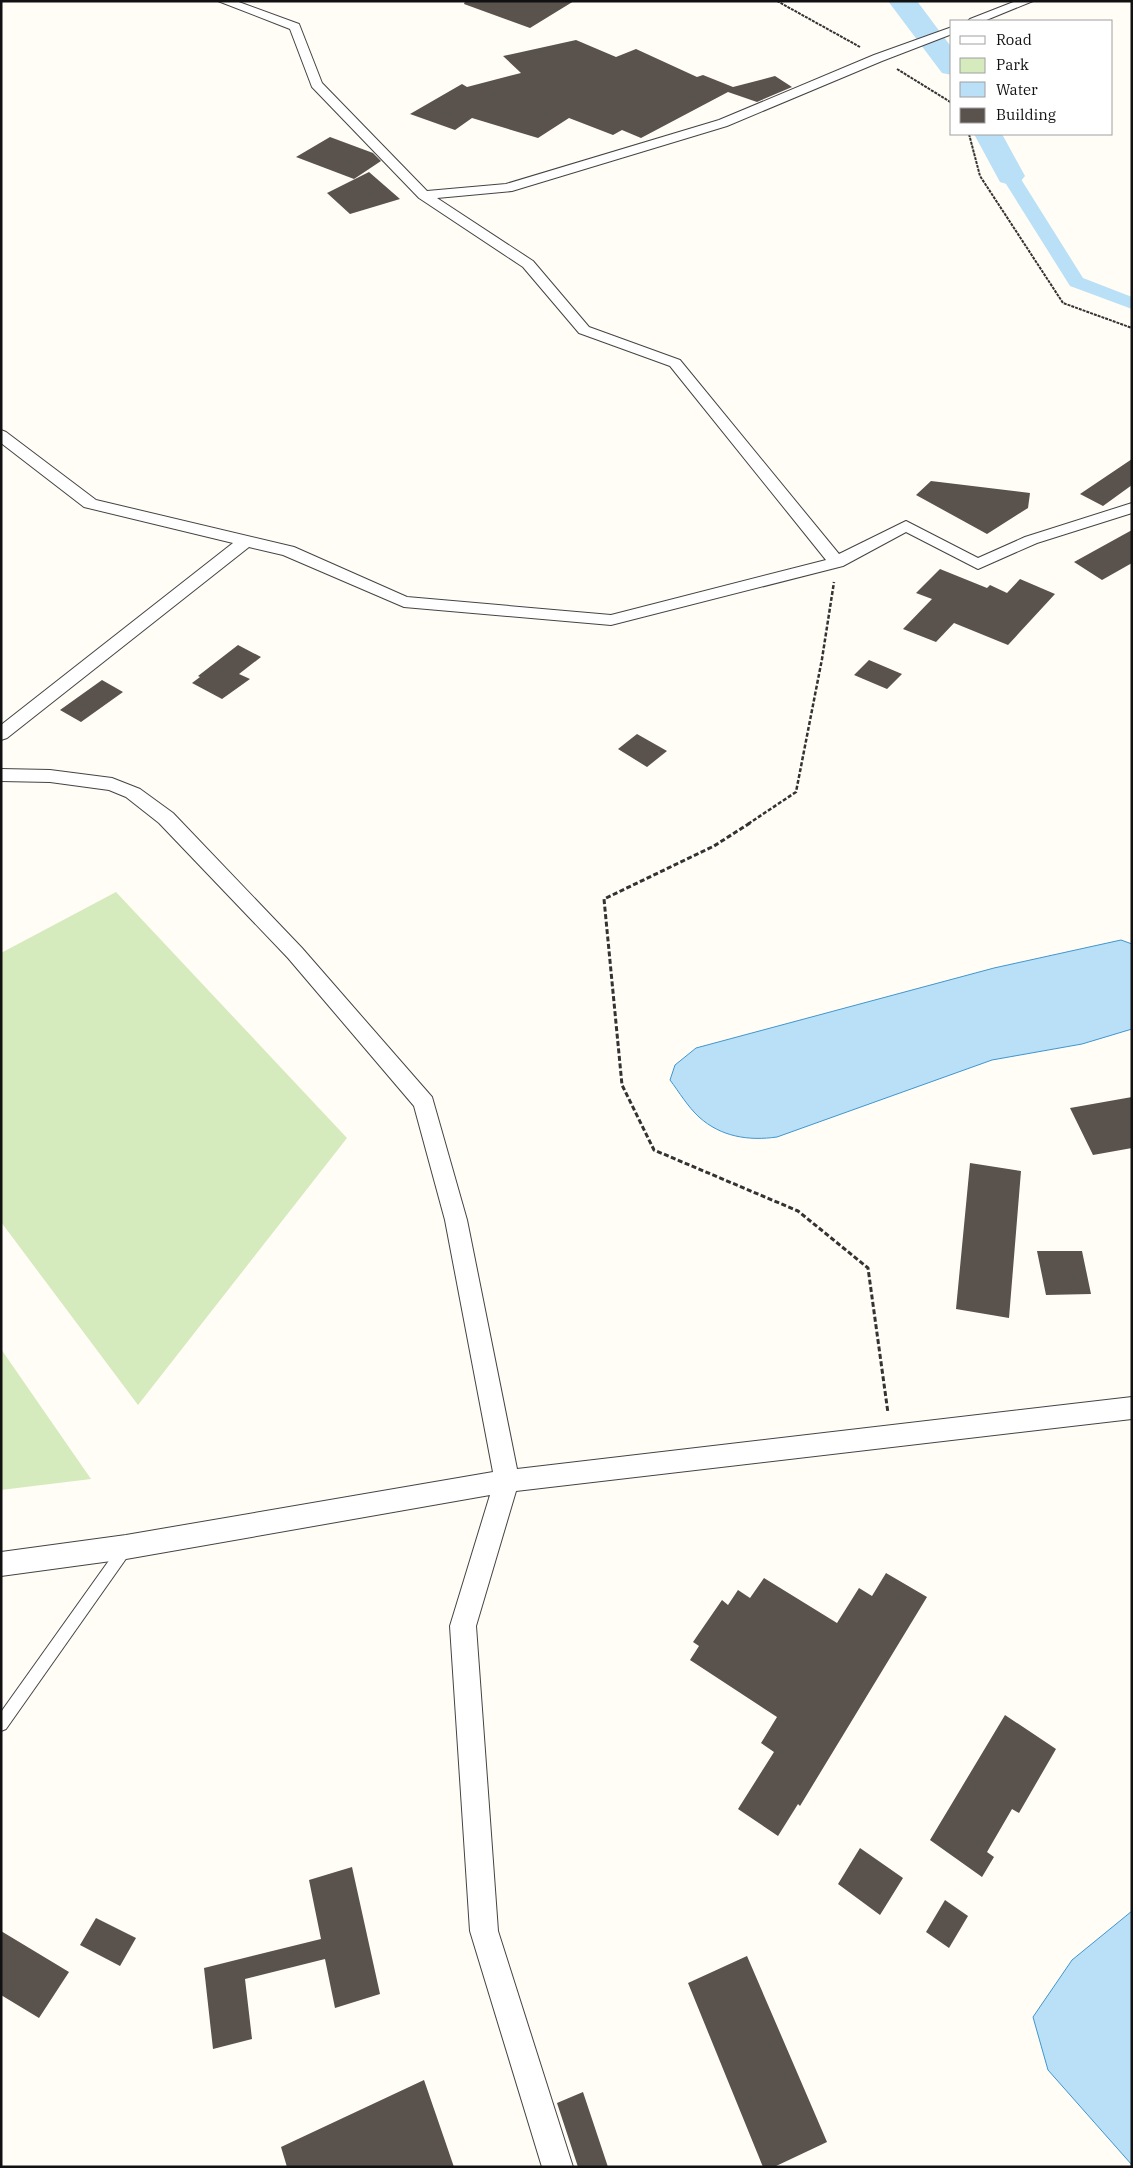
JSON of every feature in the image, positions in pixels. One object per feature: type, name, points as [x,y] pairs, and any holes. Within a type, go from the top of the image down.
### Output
[{"type":"street","points":[[224,1],[295,27],[316,84],[424,195],[528,264],[584,330],[675,363],[837,562]]},
{"type":"street","points":[[977,20],[1027,1]]},
{"type":"street","points":[[424,195],[507,188],[723,122],[878,58],[950,31]]},
{"type":"street","points":[[1,435],[90,504],[288,551],[404,602],[611,620],[837,562],[906,526],[978,564],[1031,540],[1132,508]]},
{"type":"street","points":[[1,734],[246,541]]},
{"type":"street","points":[[1,775],[50,776],[112,784],[133,793],[166,818],[295,952],[424,1103],[456,1220],[508,1481],[463,1626],[484,1931],[558,2167]]},
{"type":"street","points":[[1,1564],[126,1547],[508,1481],[1132,1408]]},
{"type":"lane","points":[[1,1724],[126,1547]]},
{"type":"path","points":[[969,135],[980,176],[1063,303],[1132,328]]},
{"type":"path","points":[[837,562],[822,659],[796,792],[714,846],[604,899],[622,1085],[654,1150],[798,1211],[868,1268],[891,1436]]},
{"type":"green space","points":[[116,892],[347,1138],[138,1405],[1,1222],[1,953]]},
{"type":"green space","points":[[1,1349],[91,1479],[1,1490]]},
{"type":"water","points":[[1121,940],[1132,944],[1132,1029],[1082,1044],[992,1060],[777,1137],[746,1138],[717,1129],[695,1113],[670,1080],[675,1065],[696,1048],[994,968]]},
{"type":"water","points":[[1132,1911],[1132,2165],[1048,2070],[1033,2017],[1072,1960]]},
{"type":"building","points":[[465,1],[574,1],[530,28],[464,4]]},
{"type":"building","points":[[576,40],[616,57],[636,49],[697,77],[703,75],[733,87],[775,76],[792,87],[757,102],[728,92],[641,138],[622,130],[613,135],[569,118],[538,138],[472,118],[455,130],[410,114],[462,84],[467,87],[521,73],[503,56]]},
{"type":"building","points":[[330,137],[373,153],[381,161],[354,179],[296,157]]},
{"type":"building","points":[[369,172],[400,199],[350,214],[327,193]]},
{"type":"building","points":[[1132,459],[1132,485],[1103,506],[1080,494]]},
{"type":"building","points":[[931,481],[1030,493],[1028,508],[987,534],[916,495]]},
{"type":"building","points":[[1132,530],[1132,563],[1102,580],[1074,562]]},
{"type":"building","points":[[940,569],[987,588],[990,585],[1007,593],[1020,579],[1055,594],[1008,645],[954,623],[936,642],[903,629],[932,599],[916,593]]},
{"type":"building","points":[[238,645],[261,657],[239,674],[250,679],[222,699],[192,683],[200,677],[198,676]]},
{"type":"building","points":[[869,660],[902,674],[887,689],[854,675]]},
{"type":"building","points":[[102,680],[123,692],[81,722],[60,710]]},
{"type":"building","points":[[637,734],[667,751],[647,767],[618,749]]},
{"type":"building","points":[[1132,1097],[1132,1148],[1093,1155],[1070,1108]]},
{"type":"building","points":[[970,1163],[1021,1171],[1009,1318],[956,1309]]},
{"type":"building","points":[[1037,1251],[1082,1251],[1091,1294],[1046,1295]]},
{"type":"building","points":[[886,1573],[927,1597],[800,1806],[798,1804],[778,1836],[738,1809],[774,1752],[761,1743],[777,1717],[690,1660],[699,1646],[693,1642],[722,1600],[728,1605],[738,1590],[750,1598],[764,1578],[837,1623],[859,1588],[872,1596]]},
{"type":"building","points":[[1005,1715],[1056,1749],[1019,1813],[1012,1809],[987,1852],[994,1857],[982,1877],[930,1840]]},
{"type":"building","points":[[860,1848],[903,1878],[880,1915],[838,1884]]},
{"type":"building","points":[[352,1867],[380,1994],[335,2008],[325,1959],[245,1979],[252,2039],[213,2049],[204,1968],[321,1939],[309,1880]]},
{"type":"building","points":[[945,1900],[968,1916],[949,1948],[926,1932]]},
{"type":"building","points":[[96,1918],[136,1938],[120,1966],[80,1945]]},
{"type":"building","points":[[1,1931],[69,1972],[39,2018],[1,1995]]},
{"type":"building","points":[[747,1956],[827,2142],[774,2167],[763,2167],[688,1983]]},
{"type":"building","points":[[424,2080],[454,2167],[287,2167],[281,2147]]},
{"type":"building","points":[[583,2092],[608,2167],[578,2167],[557,2103]]},
{"type":"waterway","points":[[901,1],[907,6],[950,64]]},
{"type":"waterway","points":[[989,135],[1010,176]]},
{"type":"waterway","points":[[1010,176],[1076,282],[1132,304]]}]
